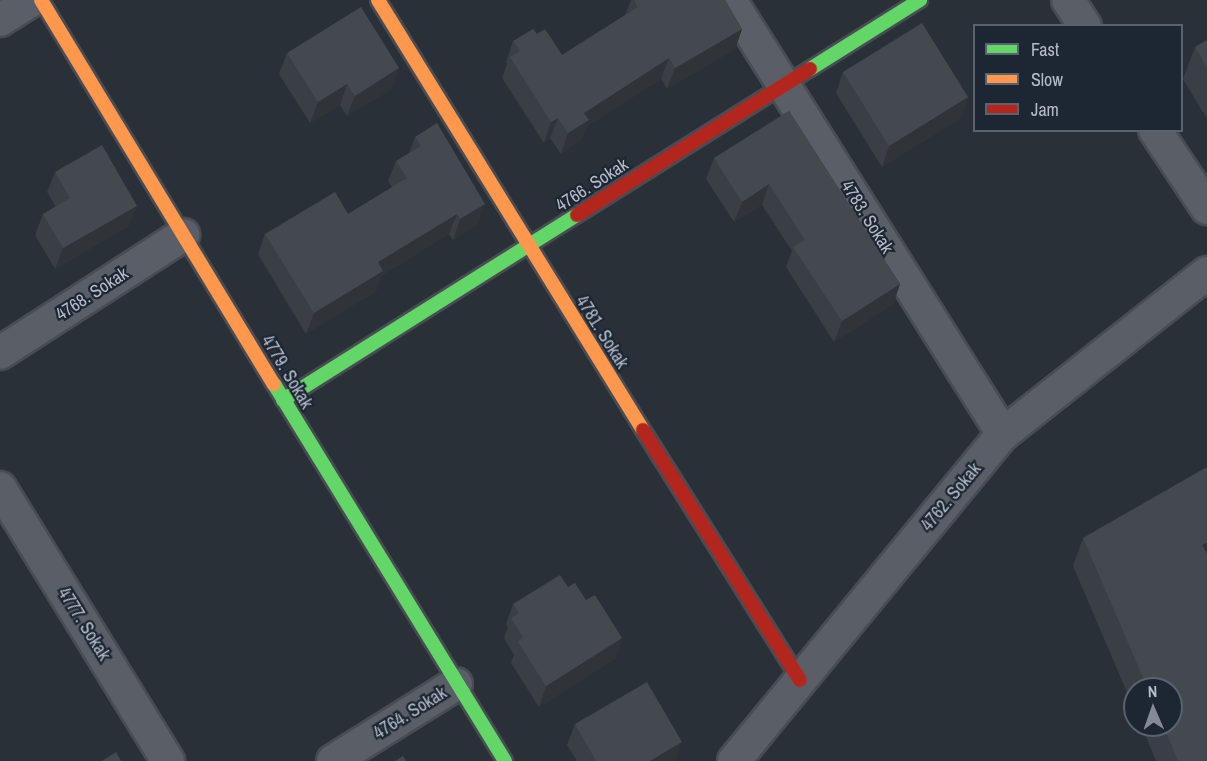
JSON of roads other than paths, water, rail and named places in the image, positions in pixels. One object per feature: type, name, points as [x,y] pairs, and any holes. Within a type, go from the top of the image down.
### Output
[{"type":"street","points":[[0,20],[32,0]]},
{"type":"street","name":"4779. Sokak","points":[[41,0],[505,761]]},
{"type":"street","name":"4781. Sokak","points":[[378,0],[528,248],[800,680]]},
{"type":"street","name":"4783. Sokak","points":[[730,0],[1003,434]]},
{"type":"street","name":"4766. Sokak","points":[[283,400],[920,0]]},
{"type":"street","points":[[1068,0],[1084,24]]},
{"type":"street","points":[[1156,132],[1207,208]]},
{"type":"street","name":"4768. Sokak","points":[[0,353],[183,235]]},
{"type":"street","name":"4762. Sokak","points":[[734,761],[1003,434],[1207,273]]},
{"type":"street","name":"4777. Sokak","points":[[0,488],[168,761]]},
{"type":"street","name":"4764. Sokak","points":[[333,761],[456,684]]}]
